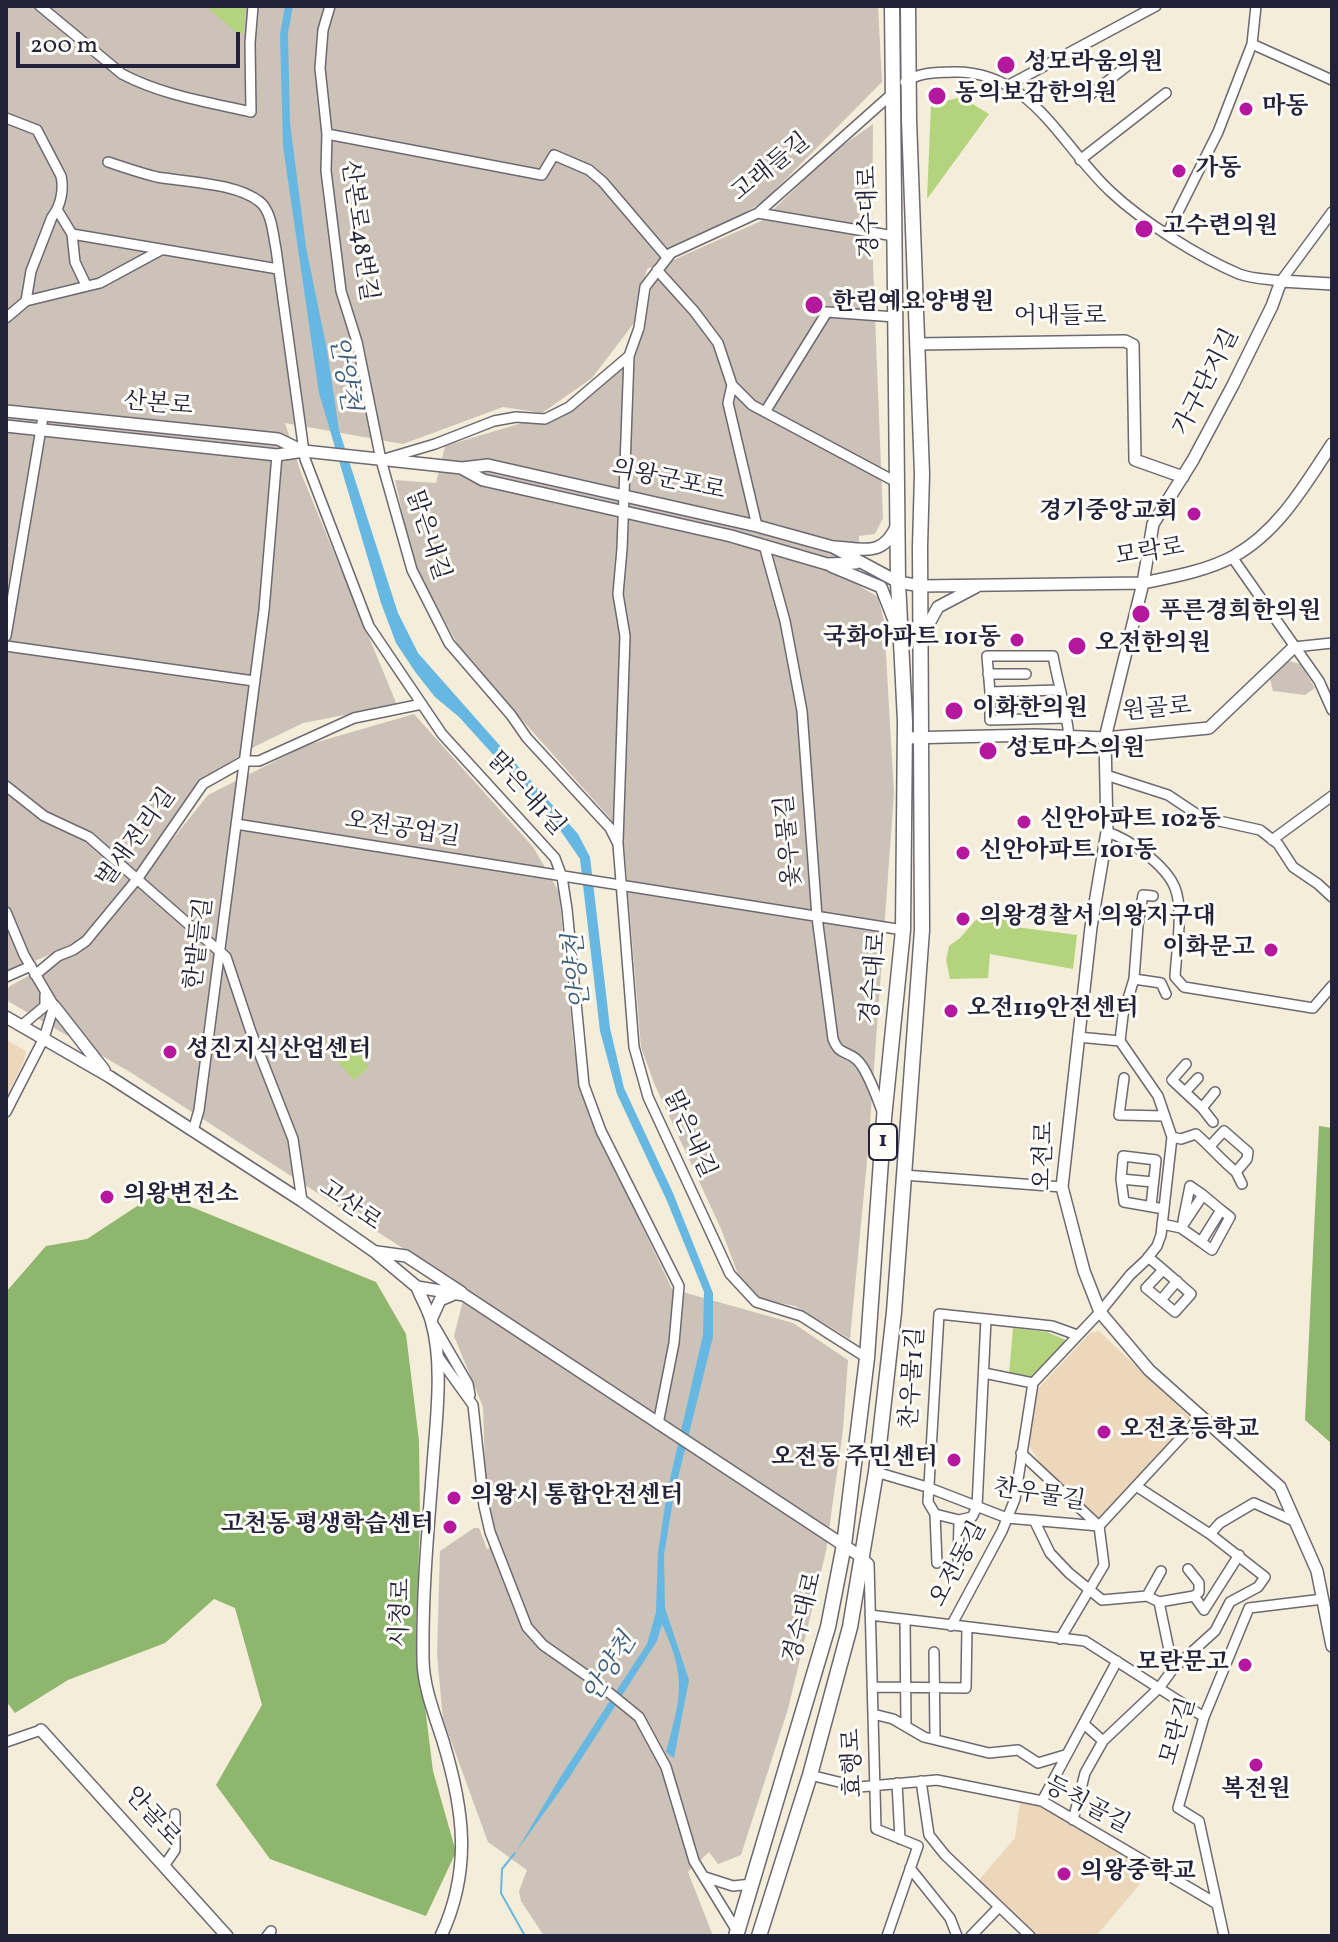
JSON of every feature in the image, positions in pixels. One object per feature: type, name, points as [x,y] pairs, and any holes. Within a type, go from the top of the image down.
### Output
[{"type":"main road","name":"경수대로","points":[[739,1934],[828,1627],[844,1545],[867,1358],[884,1118],[903,930],[905,738],[898,582],[892,6]]},
{"type":"main road","name":"경수대로","points":[[759,1936],[810,1775],[850,1627],[876,1472],[894,1312],[922,930],[922,474],[908,6]]},
{"type":"street","points":[[43,7],[122,74],[167,93],[251,112],[253,6]]},
{"type":"street","name":"산본로48번길","points":[[330,6],[323,30],[320,68],[327,134],[326,171],[341,291],[357,342],[377,460]]},
{"type":"street","points":[[1009,85],[1156,6]]},
{"type":"street","points":[[1167,234],[1218,132],[1252,44],[1256,6]]},
{"type":"street","points":[[1252,44],[1332,80]]},
{"type":"street","points":[[1091,94],[1131,63]]},
{"type":"street","points":[[909,79],[922,73],[965,72],[1009,85],[1049,118],[1080,160],[1112,193],[1167,234],[1241,275],[1332,284]]},
{"type":"street","name":"고래들길","points":[[629,356],[639,328],[645,287],[671,253],[758,213],[909,79]]},
{"type":"street","points":[[1080,160],[1166,93]]},
{"type":"street","points":[[6,118],[37,130],[63,184],[58,211],[52,217],[31,271],[26,301]]},
{"type":"street","points":[[327,134],[542,175],[554,155],[589,170],[603,182],[667,257]]},
{"type":"street","name":"맑은내1길","points":[[108,162],[154,176],[243,193],[262,203],[270,219],[308,451],[369,626],[442,734],[555,858],[562,877],[584,1085],[601,1131],[679,1286],[661,1426]]},
{"type":"street","points":[[58,211],[72,234],[75,262],[86,285]]},
{"type":"street","name":"가구단지길","points":[[1143,583],[1153,524],[1183,477],[1233,385],[1281,281],[1332,212]]},
{"type":"street","points":[[758,213],[894,236]]},
{"type":"street","points":[[72,234],[278,269]]},
{"type":"street","points":[[6,318],[26,301],[100,283],[161,250]]},
{"type":"street","points":[[657,270],[718,343],[732,385],[752,405],[898,483]]},
{"type":"street","points":[[765,412],[827,312],[895,317]]},
{"type":"street","name":"어내들로","points":[[917,344],[1125,341],[1133,345],[1135,460],[1183,477]]},
{"type":"street","points":[[377,460],[435,444],[494,421],[516,417],[545,419],[569,407],[629,356]]},
{"type":"street","name":"맑은내길","points":[[629,356],[618,594],[625,636],[618,844],[634,1047],[648,1097],[730,1274],[756,1302],[801,1316],[867,1358]]},
{"type":"street","points":[[732,385],[728,403],[757,526]]},
{"type":"street","name":"산본로","points":[[6,411],[278,439],[308,451]]},
{"type":"street","points":[[6,636],[43,417]]},
{"type":"street","name":"산본로","points":[[6,426],[277,455],[308,451]]},
{"type":"street","name":"모락로","points":[[898,582],[921,586],[1143,583],[1177,576],[1232,557],[1254,542],[1278,520],[1332,444]]},
{"type":"street","name":"의왕군포로","points":[[308,451],[462,468],[488,465],[757,526],[833,547],[898,582]]},
{"type":"street","name":"한밭들길","points":[[193,1131],[199,1110],[221,951],[264,610],[277,455]]},
{"type":"street","name":"맑은내길","points":[[377,460],[412,570],[449,643],[527,738],[610,828],[618,844]]},
{"type":"street","name":"의왕군포로","points":[[462,468],[483,480],[764,545],[827,564],[858,563]]},
{"type":"street","points":[[833,547],[878,550],[893,535],[899,521]]},
{"type":"street","name":"옻우물길","points":[[764,545],[785,621],[802,711],[802,746],[817,917],[833,1039],[836,1048],[856,1058],[862,1067],[884,1118]]},
{"type":"street","points":[[1232,557],[1319,681],[1332,710]]},
{"type":"street","points":[[827,564],[881,587],[900,638]]},
{"type":"street","name":"오전로","points":[[1143,583],[1105,738],[1107,832],[1091,927],[1062,1187],[1084,1271],[1100,1312],[1149,1370],[1280,1487],[1317,1571],[1332,1646]]},
{"type":"street","points":[[921,639],[938,607],[979,585]]},
{"type":"street","points":[[1294,647],[1332,643]]},
{"type":"street","points":[[6,646],[254,681]]},
{"type":"street","name":"원골로","points":[[905,738],[1105,738],[1209,728],[1294,647]]},
{"type":"street","points":[[1067,718],[990,720],[987,656],[1053,656],[1059,690],[1066,706],[1069,736]]},
{"type":"street","points":[[988,674],[1026,674]]},
{"type":"street","points":[[990,692],[1059,690]]},
{"type":"street","name":"벌새전리길","points":[[6,977],[33,971],[86,941],[138,878],[203,784],[244,761],[259,761],[354,718],[422,704]]},
{"type":"street","points":[[1106,775],[1168,795],[1201,817],[1260,830],[1278,844],[1293,867],[1332,897]]},
{"type":"street","points":[[6,786],[44,816],[89,837],[226,957],[251,1032],[293,1139],[302,1201]]},
{"type":"street","points":[[1272,840],[1332,796]]},
{"type":"street","name":"오전공업길","points":[[236,824],[619,886]]},
{"type":"street","points":[[1107,832],[1125,838],[1137,847],[1162,870],[1175,888],[1178,911],[1175,977],[1184,987],[1313,1008],[1332,986]]},
{"type":"street","points":[[619,886],[903,930]]},
{"type":"street","points":[[984,1373],[1033,1383],[1157,1246],[1172,1137],[1158,1096],[1120,1041],[1123,1015],[1134,979],[1143,895],[1153,896]]},
{"type":"street","points":[[6,912],[45,992],[110,1077]]},
{"type":"street","points":[[1134,979],[1161,983],[1166,988],[1166,994]]},
{"type":"street","points":[[1149,981],[1149,993]]},
{"type":"street","points":[[21,1026],[45,1006],[45,992]]},
{"type":"street","points":[[6,1112],[44,1038],[54,1006]]},
{"type":"street","name":"고산로","points":[[6,1017],[110,1077],[302,1201],[375,1252],[417,1287]]},
{"type":"street","points":[[1078,1037],[1120,1041]]},
{"type":"street","points":[[1172,1137],[1181,1139],[1196,1134],[1212,1120],[1172,1080],[1186,1064]]},
{"type":"street","points":[[1124,1078],[1119,1115],[1165,1116]]},
{"type":"street","points":[[1185,1092],[1198,1078]]},
{"type":"street","points":[[1202,1108],[1215,1092]]},
{"type":"street","points":[[1210,1146],[1224,1131],[1248,1152],[1247,1159],[1236,1172]]},
{"type":"street","points":[[1196,1134],[1236,1172],[1242,1184]]},
{"type":"street","points":[[1151,1206],[1156,1160],[1123,1156],[1121,1179],[1124,1202],[1164,1209]]},
{"type":"street","points":[[904,1175],[1062,1187]]},
{"type":"street","points":[[1121,1179],[1153,1182]]},
{"type":"street","points":[[1162,1224],[1181,1228],[1201,1242],[1221,1210],[1190,1186],[1181,1228]]},
{"type":"street","points":[[1181,1228],[1203,1195]]},
{"type":"street","points":[[375,1252],[406,1256],[863,1558]]},
{"type":"street","points":[[1148,1257],[1191,1294],[1175,1312],[1146,1288],[1163,1270]]},
{"type":"street","points":[[1161,1300],[1177,1281]]},
{"type":"street","points":[[417,1287],[464,1295]]},
{"type":"street","name":"시청로","points":[[417,1287],[431,1320],[437,1355],[423,1663],[433,1710],[455,1780],[463,1832],[463,1861],[441,1936]]},
{"type":"street","points":[[464,1295],[446,1295],[436,1306],[431,1320],[468,1384],[490,1532],[527,1627],[543,1645],[639,1717],[666,1767],[694,1861],[739,1934]]},
{"type":"street","name":"찬우물1길","points":[[927,1487],[939,1314],[1052,1326],[1077,1335]]},
{"type":"street","points":[[935,1514],[959,1520],[972,1517],[977,1507],[986,1319]]},
{"type":"street","points":[[437,1355],[470,1399]]},
{"type":"street","name":"오전동길","points":[[951,1626],[1015,1499],[1033,1383]]},
{"type":"street","points":[[436,1402],[442,1391],[457,1385]]},
{"type":"street","name":"찬우물길","points":[[876,1472],[927,1487],[1007,1518],[1099,1526],[1201,1416]]},
{"type":"street","points":[[1021,1453],[1099,1526],[1104,1565],[1060,1639]]},
{"type":"street","points":[[1073,1820],[1085,1773],[1103,1741],[1215,1631],[1230,1602],[1258,1587],[1265,1577],[1210,1534],[1136,1486]]},
{"type":"street","points":[[927,1487],[928,1502],[935,1514],[937,1563]]},
{"type":"street","points":[[1210,1534],[1220,1523],[1254,1503],[1298,1523]]},
{"type":"street","points":[[958,1567],[959,1520]]},
{"type":"street","points":[[1034,1520],[1050,1553],[1102,1600],[1147,1596],[1159,1602],[1194,1596],[1199,1592],[1199,1583],[1188,1569]]},
{"type":"street","points":[[1194,1596],[1204,1610],[1239,1555]]},
{"type":"street","name":"효행로","points":[[863,1558],[869,1564],[876,1829],[918,1846],[910,1868]]},
{"type":"street","points":[[1147,1596],[1161,1571]]},
{"type":"street","name":"모란길","points":[[1224,1936],[1199,1821],[1178,1808],[1204,1717],[1249,1608],[1323,1599]]},
{"type":"street","points":[[1159,1602],[1173,1669]]},
{"type":"street","points":[[870,1615],[1060,1639],[1084,1645],[1117,1661],[1204,1717]]},
{"type":"street","points":[[905,1621],[906,1725]]},
{"type":"street","points":[[872,1687],[966,1688],[967,1627]]},
{"type":"street","points":[[934,1652],[935,1738]]},
{"type":"street","points":[[1042,1801],[1117,1661]]},
{"type":"street","points":[[873,1714],[906,1725],[924,1737],[989,1753],[1018,1750],[1038,1763],[1065,1755]]},
{"type":"street","points":[[1084,1724],[1103,1741]]},
{"type":"street","points":[[6,1742],[41,1730]]},
{"type":"street","name":"안골로","points":[[41,1730],[227,1936]]},
{"type":"street","name":"등칙골길","points":[[810,1775],[859,1787],[937,1780],[1042,1801],[1217,1904]]},
{"type":"street","points":[[921,1781],[929,1835],[945,1855],[1030,1936]]},
{"type":"street","points":[[897,1783],[900,1839]]},
{"type":"street","points":[[164,1866],[175,1850],[175,1814]]},
{"type":"street","points":[[887,1936],[910,1868]]},
{"type":"street","points":[[910,1868],[950,1918],[957,1936]]},
{"type":"street","points":[[705,1877],[733,1886],[752,1884]]},
{"type":"street","points":[[971,1936],[999,1907]]},
{"type":"shaded area","points":[[6,6],[878,6],[882,82],[763,202],[647,269],[634,323],[592,378],[542,413],[503,407],[403,444],[285,423],[301,473],[397,705],[303,723],[256,746],[199,781],[120,894],[84,937],[6,973]]},
{"type":"shaded area","points":[[873,124],[872,239],[883,518],[875,534],[859,536],[858,585],[878,597],[884,621],[894,793],[868,1151],[850,1339],[795,1306],[758,1299],[739,1277],[641,1047],[624,845],[609,817],[463,654],[414,565],[395,480],[436,483],[445,446],[525,422],[539,424],[558,417],[632,357],[640,341],[653,281],[671,261],[761,221],[835,151]]},
{"type":"shaded area","points":[[1289,661],[1300,664],[1315,688],[1305,695],[1273,691],[1270,679]]},
{"type":"shaded area","points":[[414,714],[533,847],[559,892],[574,1049],[590,1116],[672,1289],[793,1323],[848,1360],[843,1430],[826,1551],[788,1709],[741,1855],[718,1864],[709,1852],[688,1872],[713,1936],[544,1936],[521,1901],[519,1891],[527,1870],[488,1842],[443,1719],[437,1655],[440,1551],[474,1528],[479,1528],[487,1549],[499,1545],[491,1520],[485,1470],[483,1407],[454,1336],[466,1289],[130,1072],[6,1000],[6,991],[10,986],[89,943],[208,795],[307,745]]},
{"type":"shaded area","points":[[6,1040],[26,1051],[6,1098]]},
{"type":"shaded area","name":"오전초등학교","points":[[1099,1331],[1191,1418],[1100,1518],[1041,1464],[1029,1446],[1036,1391],[1090,1333]]},
{"type":"shaded area","name":"의왕중학교","points":[[1020,1802],[1043,1807],[1145,1869],[1140,1884],[1096,1936],[1037,1936],[979,1880],[1015,1838]]},
{"type":"green space","points":[[206,6],[245,6],[244,33],[237,33]]},
{"type":"green space","points":[[961,97],[989,114],[927,199],[931,105]]},
{"type":"green space","points":[[988,906],[1016,927],[1077,935],[1073,969],[990,954],[988,978],[950,979],[946,960],[949,946]]},
{"type":"green space","points":[[347,1040],[369,1067],[354,1080],[331,1054]]},
{"type":"green space","points":[[1319,1126],[1332,1128],[1332,1444],[1305,1420]]},
{"type":"green space","points":[[157,1193],[376,1282],[406,1334],[419,1441],[416,1635],[433,1771],[456,1852],[426,1916],[270,1859],[216,1785],[262,1705],[235,1608],[214,1599],[165,1643],[68,1680],[15,1713],[6,1701],[6,1292],[46,1246],[87,1239]]},
{"type":"green space","points":[[1013,1328],[1047,1332],[1066,1340],[1031,1380],[1009,1374]]},
{"type":"water","points":[[285,6],[293,6],[288,33],[290,123],[306,247],[339,430],[398,613],[418,653],[578,834],[590,857],[610,1028],[624,1088],[673,1193],[713,1293],[713,1337],[674,1494],[664,1555],[665,1608],[689,1680],[674,1758],[666,1752],[678,1701],[678,1674],[662,1624],[657,1641],[567,1781],[516,1852],[561,1776],[647,1644],[656,1612],[658,1553],[667,1492],[703,1335],[704,1292],[667,1201],[617,1094],[600,1031],[580,859],[556,824],[416,673],[396,643],[381,603],[319,393],[283,146],[280,34]]},
{"type":"waterway","name":"안양천","points":[[515,1853],[502,1869],[501,1893],[525,1936]]},
{"type":"place","name":"성모라움의원","points":[[1006,65]]},
{"type":"place","name":"동의보감한의원","points":[[937,96]]},
{"type":"place","name":"마동","points":[[1246,109]]},
{"type":"place","name":"가동","points":[[1179,171]]},
{"type":"place","name":"고수련의원","points":[[1144,229]]},
{"type":"place","name":"한림예요양병원","points":[[814,305]]},
{"type":"place","name":"경기중앙교회","points":[[1194,514]]},
{"type":"place","name":"푸른경희한의원","points":[[1141,614]]},
{"type":"place","name":"국화아파트 101동","points":[[1017,640]]},
{"type":"place","name":"오전한의원","points":[[1077,646]]},
{"type":"place","name":"이화한의원","points":[[954,711]]},
{"type":"place","name":"성토마스의원","points":[[988,751]]},
{"type":"place","name":"신안아파트 102동","points":[[1024,822]]},
{"type":"place","name":"신안아파트 101동","points":[[963,853]]},
{"type":"place","name":"의왕경찰서 의왕지구대","points":[[963,919]]},
{"type":"place","name":"이화문고","points":[[1271,950]]},
{"type":"place","name":"오전119안전센터","points":[[951,1011]]},
{"type":"place","name":"성진지식산업센터","points":[[170,1052]]},
{"type":"place","name":"의왕변전소","points":[[107,1197]]},
{"type":"place","name":"오전초등학교","points":[[1104,1432]]},
{"type":"place","name":"오전동 주민센터","points":[[954,1460]]},
{"type":"place","name":"의왕시 통합안전센터","points":[[454,1498]]},
{"type":"place","name":"고천동 평생학습센터","points":[[450,1527]]},
{"type":"place","name":"모란문고","points":[[1245,1665]]},
{"type":"place","name":"복전원","points":[[1256,1765]]},
{"type":"place","name":"의왕중학교","points":[[1064,1874]]}]
